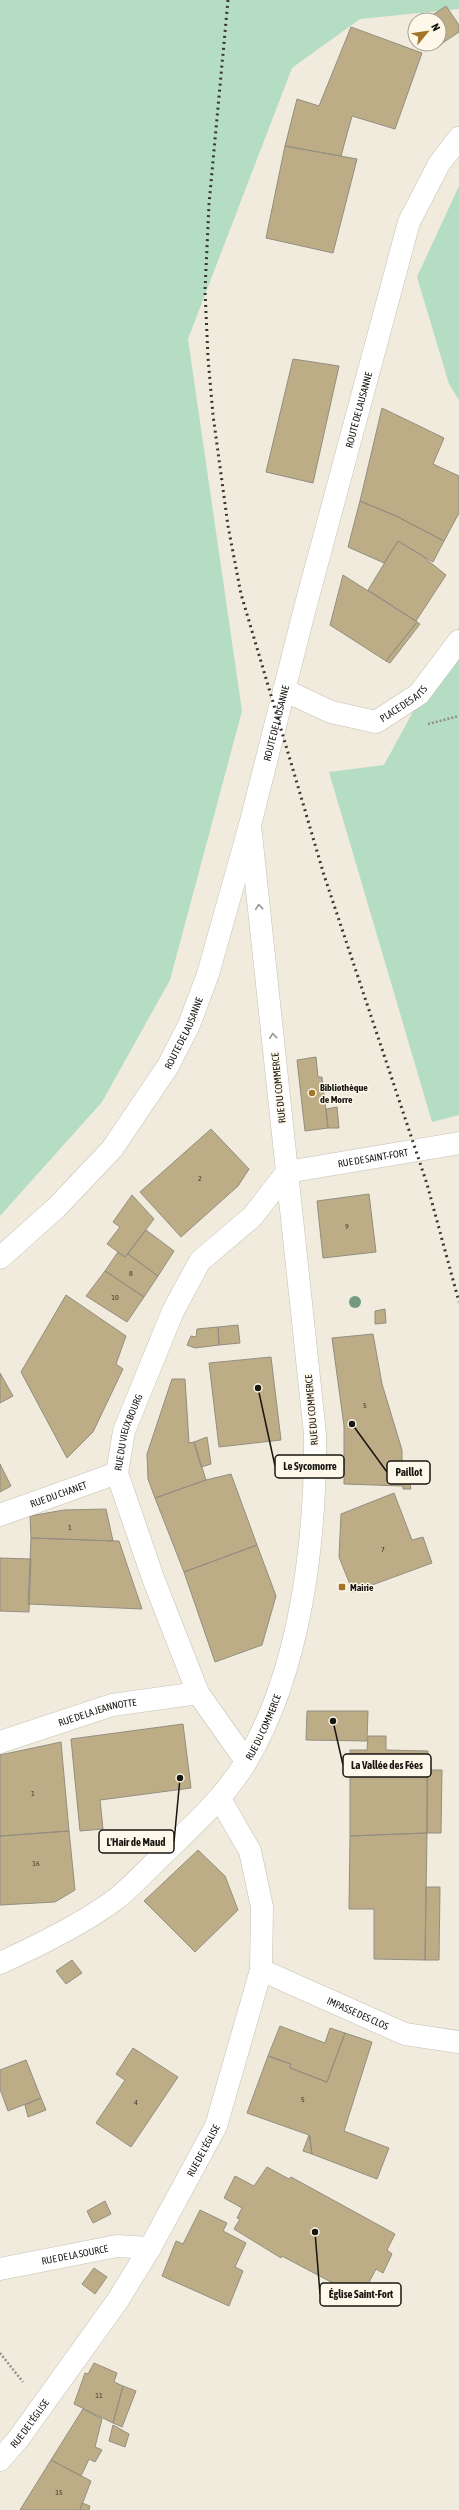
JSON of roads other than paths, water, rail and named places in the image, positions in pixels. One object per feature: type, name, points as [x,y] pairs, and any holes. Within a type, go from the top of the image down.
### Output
[{"type":"street","name":"ROUTE DE LAUSANNE","points":[[0,1258],[56,1208],[112,1149],[168,1066],[189,1025],[208,974],[250,825],[284,690],[409,222],[439,164],[459,138]]},
{"type":"street","name":"PLACE DES AITS","points":[[284,690],[331,712],[376,722],[419,694],[459,641]]},
{"type":"street","name":"RUE DU COMMERCE","points":[[0,1963],[46,1942],[116,1898],[220,1799],[246,1762],[277,1695],[297,1626],[314,1517],[315,1434],[250,825]]},
{"type":"street","name":"RUE DE SAINT-FORT","points":[[287,1172],[459,1142]]},
{"type":"street","name":"RUE DU VIEUX BOURG","points":[[246,1762],[198,1693],[153,1578],[117,1473],[124,1431],[173,1311],[200,1261],[252,1217],[287,1172]]},
{"type":"street","name":"RUE DU CHANET","points":[[0,1515],[117,1473]]},
{"type":"street","name":"RUE DE LA JEANNOTTE","points":[[0,1742],[112,1705],[198,1693]]},
{"type":"street","name":"RUE DE L'ÉGLISE","points":[[0,2460],[19,2438],[39,2408],[118,2300],[150,2248],[216,2126],[262,1970],[262,1907],[250,1850],[220,1799]]},
{"type":"street","name":"IMPASSE DES CLOS","points":[[262,1970],[405,2034],[459,2042]]},
{"type":"street","name":"RUE DE LA SOURCE","points":[[0,2269],[118,2246],[150,2248]]},
{"type":"railway","points":[[228,0],[209,204],[205,290],[208,358],[213,415],[228,526],[241,594],[324,875],[427,1184],[459,1302]]},
{"type":"place","name":"Bibliothèque de Morre","points":[[312,1093]]},
{"type":"place","name":"Le Sycomorre","points":[[258,1388]]},
{"type":"place","name":"Paillot","points":[[352,1424]]},
{"type":"place","name":"Mairie","points":[[342,1587]]},
{"type":"place","name":"La Vallée des Fées","points":[[333,1721]]},
{"type":"place","name":"L'Hair de Maud","points":[[180,1778]]},
{"type":"place","name":"Église Saint-Fort","points":[[315,2232]]}]
